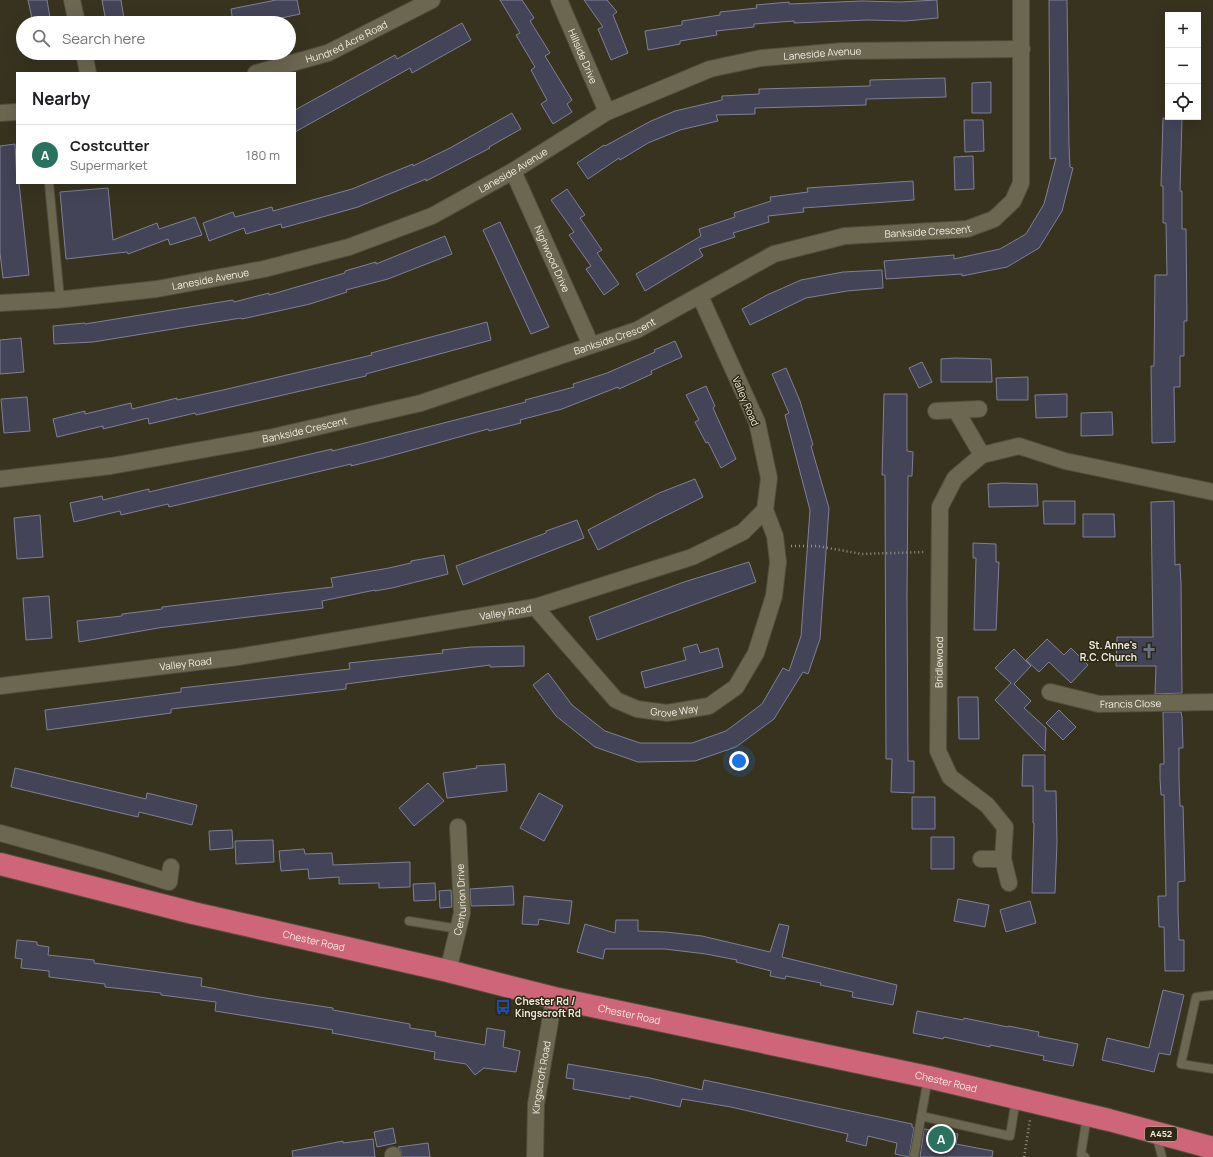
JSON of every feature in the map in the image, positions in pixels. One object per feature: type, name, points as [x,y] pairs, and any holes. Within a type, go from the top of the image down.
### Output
[{"type":"highway","name":"Chester Road","points":[[0,864],[193,913],[448,971],[554,998],[928,1077],[1088,1115],[1213,1148]]},
{"type":"street","points":[[72,0],[75,16]]},
{"type":"street","name":"Hundred Acre Road","points":[[259,72],[328,52],[432,0]]},
{"type":"street","name":"Hillside Drive","points":[[559,0],[608,112]]},
{"type":"street","name":"Bankside Crescent","points":[[0,479],[111,466],[273,438],[421,403],[638,330],[774,254],[845,236],[967,229],[994,219],[1013,201],[1020,183],[1022,49],[1021,0]]},
{"type":"street","name":"Laneside Avenue","points":[[0,303],[60,299],[157,289],[264,269],[349,247],[432,216],[513,171],[608,112],[710,68],[761,58],[843,51],[1022,49]]},
{"type":"street","points":[[85,60],[88,72]]},
{"type":"street","points":[[0,113],[16,112]]},
{"type":"street","name":"Nighwood Drive","points":[[513,171],[591,345]]},
{"type":"street","name":"Valley Road","points":[[0,686],[238,657],[535,606],[692,557],[743,532],[765,510],[769,478],[757,422],[700,296]]},
{"type":"street","points":[[936,411],[957,412],[979,409]]},
{"type":"street","points":[[957,412],[982,455]]},
{"type":"street","name":"Bridlewood","points":[[1009,883],[1004,859],[1005,827],[987,805],[950,777],[938,751],[940,507],[955,478],[982,455],[1019,446],[1065,461],[1213,492]]},
{"type":"street","name":"Grove Way","points":[[535,606],[616,700],[637,709],[668,713],[709,706],[736,687],[756,653],[774,596],[778,562],[777,545],[776,536],[765,510]]},
{"type":"street","name":"Francis Close","points":[[1050,692],[1099,704],[1213,702]]},
{"type":"street","name":"Centurion Drive","points":[[448,971],[462,913],[458,828]]},
{"type":"street","points":[[0,833],[169,882],[171,867]]},
{"type":"street","points":[[981,859],[1004,859]]},
{"type":"street","name":"Kingscroft Road","points":[[535,1157],[536,1104],[554,998]]},
{"type":"lane","points":[[49,184],[60,299]]},
{"type":"lane","points":[[409,921],[459,929]]},
{"type":"lane","points":[[1213,995],[1196,997],[1181,1064],[1213,1069]]},
{"type":"lane","points":[[914,1157],[928,1077]]},
{"type":"lane","points":[[921,1116],[1010,1136],[1025,1100]]},
{"type":"lane","points":[[1085,1157],[1081,1154],[1088,1115]]},
{"type":"lane","points":[[1156,1133],[1162,1157]]},
{"type":"path","points":[[777,545],[818,546],[862,554],[940,551]]},
{"type":"path","points":[[1024,1157],[1025,1100]]},
{"type":"building","points":[[28,0],[47,0],[50,16],[31,16]]},
{"type":"building","points":[[102,0],[121,0],[124,16],[105,16]]},
{"type":"building","points":[[276,0],[297,0],[300,14],[291,16],[232,16],[231,9]]},
{"type":"building","points":[[500,0],[522,0],[534,18],[530,21],[550,53],[545,56],[572,100],[567,104],[572,112],[553,124],[541,104],[547,100],[531,70],[535,67],[516,35],[520,33]]},
{"type":"building","points":[[584,0],[607,0],[617,12],[613,15],[628,53],[611,60],[598,29],[603,27]]},
{"type":"building","points":[[937,0],[938,18],[906,21],[868,20],[794,23],[794,21],[754,24],[754,27],[716,31],[717,35],[680,41],[680,44],[648,50],[645,31],[682,25],[682,21],[720,15],[720,12],[757,8],[756,5],[789,2],[789,4]]},
{"type":"building","points":[[1049,0],[1067,0],[1069,145],[1070,167],[1073,168],[1062,211],[1039,248],[1007,267],[962,276],[962,274],[886,279],[884,261],[954,255],[954,259],[1000,249],[1026,234],[1044,204],[1056,158],[1050,159]]},
{"type":"building","points":[[462,23],[471,40],[412,73],[410,68],[296,131],[296,109],[395,55],[397,59]]},
{"type":"building","points":[[945,78],[946,97],[866,99],[866,105],[755,108],[755,114],[716,115],[718,121],[680,130],[648,143],[620,160],[619,158],[588,179],[577,163],[604,145],[605,146],[651,121],[675,111],[722,100],[722,96],[759,94],[759,89],[870,86],[870,80]]},
{"type":"building","points":[[991,82],[991,113],[972,113],[972,83]]},
{"type":"building","points":[[512,113],[521,129],[489,147],[490,148],[426,181],[426,179],[358,207],[319,218],[282,228],[281,224],[246,234],[244,228],[209,241],[203,223],[233,212],[235,217],[272,207],[273,211],[352,189],[413,164],[413,166],[450,148]]},
{"type":"building","points":[[1163,118],[1165,118],[1165,120],[1182,120],[1180,191],[1182,191],[1182,229],[1186,229],[1187,321],[1184,321],[1184,356],[1180,356],[1180,387],[1174,387],[1175,442],[1152,443],[1151,366],[1154,366],[1155,275],[1167,275],[1166,223],[1163,223],[1163,186],[1161,186]]},
{"type":"building","points":[[964,120],[983,120],[984,151],[965,152]]},
{"type":"building","points":[[15,144],[16,184],[19,184],[29,275],[3,278],[0,253],[0,146]]},
{"type":"building","points":[[973,156],[974,189],[955,190],[954,157]]},
{"type":"building","points":[[913,181],[914,200],[803,208],[804,212],[768,216],[769,222],[733,233],[735,237],[699,249],[703,256],[645,291],[636,274],[701,236],[699,229],[735,217],[734,213],[771,201],[770,197],[808,192],[807,188]]},
{"type":"building","points":[[108,188],[113,240],[157,223],[159,229],[195,217],[202,235],[170,245],[168,239],[128,254],[127,252],[66,259],[60,192]]},
{"type":"building","points":[[567,189],[585,215],[580,218],[602,250],[597,253],[619,284],[604,295],[586,269],[591,266],[569,235],[574,232],[551,200]]},
{"type":"building","points":[[500,222],[549,327],[531,334],[483,230]]},
{"type":"building","points":[[445,236],[452,254],[388,279],[346,290],[347,292],[310,304],[242,319],[93,342],[54,344],[53,326],[85,324],[233,300],[234,302],[269,293],[269,295],[345,273],[345,271],[376,262],[376,264]]},
{"type":"building","points":[[882,270],[883,288],[847,291],[806,298],[750,325],[742,309],[767,295],[801,280],[843,272]]},
{"type":"building","points":[[487,322],[491,340],[366,374],[366,376],[196,415],[195,413],[149,424],[148,418],[103,429],[103,426],[57,437],[53,419],[85,411],[85,414],[131,403],[132,409],[177,398],[177,400],[223,390],[372,355],[371,353]]},
{"type":"building","points":[[21,338],[24,372],[0,374],[0,340]]},
{"type":"building","points":[[675,341],[682,357],[651,371],[652,374],[619,389],[618,387],[562,409],[520,420],[521,423],[489,431],[488,429],[351,466],[351,464],[169,507],[168,504],[121,515],[120,511],[74,522],[70,503],[102,496],[103,500],[149,489],[149,492],[332,449],[332,451],[526,402],[525,400],[574,387],[573,384],[607,373],[655,352],[654,350]]},
{"type":"building","points":[[941,359],[991,359],[992,382],[941,382]]},
{"type":"building","points":[[922,362],[932,382],[919,388],[909,368]]},
{"type":"building","points":[[786,368],[800,401],[829,508],[820,639],[808,674],[803,672],[774,719],[736,747],[695,761],[638,762],[595,747],[556,716],[533,685],[548,673],[572,705],[605,731],[640,743],[692,743],[726,731],[762,704],[783,668],[789,671],[801,636],[810,510],[785,415],[789,413],[772,374]]},
{"type":"building","points":[[1028,377],[1028,400],[997,400],[996,378]]},
{"type":"building","points":[[706,386],[715,406],[713,408],[736,459],[721,468],[708,442],[706,443],[695,422],[699,420],[686,395]]},
{"type":"building","points":[[884,394],[907,394],[907,451],[913,452],[912,476],[908,476],[907,596],[908,761],[914,761],[914,793],[891,792],[892,759],[886,759],[885,475],[882,475]]},
{"type":"building","points":[[1067,394],[1067,417],[1036,418],[1035,395]]},
{"type":"building","points":[[27,397],[30,431],[4,433],[1,399]]},
{"type":"building","points":[[1112,412],[1113,435],[1081,436],[1081,413]]},
{"type":"building","points":[[695,479],[703,497],[598,550],[588,530],[659,493]]},
{"type":"building","points":[[988,484],[1037,484],[1038,506],[989,507]]},
{"type":"building","points":[[1043,501],[1075,501],[1075,524],[1044,524]]},
{"type":"building","points":[[1174,501],[1175,565],[1180,564],[1181,584],[1182,693],[1155,694],[1156,666],[1116,666],[1117,637],[1153,637],[1151,502]]},
{"type":"building","points":[[1083,514],[1114,514],[1115,537],[1083,537]]},
{"type":"building","points":[[40,515],[43,557],[17,559],[14,518]]},
{"type":"building","points":[[577,520],[584,538],[463,585],[456,566]]},
{"type":"building","points":[[973,543],[996,544],[996,562],[999,562],[996,630],[974,630],[976,558],[973,558]]},
{"type":"building","points":[[444,555],[448,574],[392,588],[322,601],[323,608],[158,628],[79,642],[77,621],[122,616],[122,614],[162,609],[162,607],[333,587],[331,578],[389,568],[411,563],[411,561]]},
{"type":"building","points":[[749,562],[756,582],[597,640],[589,617],[684,582]]},
{"type":"building","points":[[49,596],[52,638],[26,640],[23,598]]},
{"type":"building","points":[[1047,639],[1064,655],[1071,648],[1088,665],[1071,683],[1049,662],[1039,672],[1026,660]]},
{"type":"building","points":[[697,644],[700,653],[718,648],[723,667],[645,688],[641,672],[686,660],[683,648]]},
{"type":"building","points":[[524,646],[524,666],[490,667],[490,665],[346,684],[346,689],[171,709],[171,713],[47,730],[45,710],[181,692],[181,688],[350,669],[349,663],[443,653],[442,650],[471,647]]},
{"type":"building","points":[[1014,649],[1031,666],[1014,684],[1031,701],[1024,708],[1046,728],[1045,751],[995,700],[1011,683],[995,668]]},
{"type":"building","points":[[958,697],[978,697],[979,739],[959,739]]},
{"type":"building","points":[[1059,710],[1076,727],[1063,740],[1046,723]]},
{"type":"building","points":[[1163,712],[1181,712],[1182,717],[1183,748],[1179,748],[1179,779],[1180,806],[1183,806],[1185,881],[1178,882],[1178,911],[1179,940],[1184,940],[1184,971],[1165,971],[1164,927],[1159,927],[1158,896],[1166,896],[1164,795],[1161,795],[1160,779],[1160,764],[1164,764]]},
{"type":"building","points":[[1023,755],[1045,755],[1045,791],[1056,791],[1057,842],[1055,893],[1032,893],[1034,823],[1033,786],[1022,786]]},
{"type":"building","points":[[505,764],[507,791],[447,798],[443,773],[477,768],[476,766]]},
{"type":"building","points":[[15,768],[146,799],[147,793],[197,805],[192,825],[139,812],[138,817],[11,787]]},
{"type":"building","points":[[428,783],[444,801],[414,826],[399,808]]},
{"type":"building","points":[[539,793],[563,806],[544,841],[520,828]]},
{"type":"building","points":[[912,797],[935,797],[935,829],[912,829]]},
{"type":"building","points":[[232,830],[233,848],[210,850],[209,831]]},
{"type":"building","points":[[931,837],[954,837],[954,869],[931,869]]},
{"type":"building","points":[[273,840],[274,862],[236,864],[235,841]]},
{"type":"building","points":[[304,849],[305,854],[332,853],[333,865],[410,862],[410,887],[379,888],[379,883],[339,884],[339,877],[309,879],[308,869],[281,871],[279,851]]},
{"type":"building","points":[[435,883],[436,900],[414,901],[413,884]]},
{"type":"building","points":[[513,886],[514,905],[471,906],[470,889]]},
{"type":"building","points":[[451,890],[452,907],[440,908],[439,891]]},
{"type":"building","points":[[524,896],[572,901],[569,924],[539,919],[538,925],[522,924]]},
{"type":"building","points":[[958,899],[989,905],[985,927],[954,921]]},
{"type":"building","points":[[1030,901],[1036,923],[1006,932],[1000,910]]},
{"type":"building","points":[[616,920],[638,920],[638,931],[702,936],[770,952],[779,924],[789,926],[782,957],[897,985],[893,1005],[852,997],[853,992],[820,985],[821,983],[786,976],[785,979],[770,976],[771,971],[736,962],[737,960],[706,954],[665,949],[605,949],[603,959],[577,952],[585,924],[615,933]]},
{"type":"building","points":[[17,940],[37,942],[37,945],[49,947],[48,955],[94,960],[94,963],[202,978],[201,986],[259,997],[333,1008],[333,1010],[410,1024],[410,1028],[436,1032],[435,1036],[485,1045],[487,1028],[505,1031],[503,1047],[520,1051],[516,1072],[484,1068],[475,1075],[466,1064],[434,1059],[435,1052],[332,1033],[333,1030],[215,1011],[216,1002],[161,995],[161,993],[105,987],[105,984],[49,977],[49,971],[21,968],[22,959],[15,958]]},
{"type":"building","points":[[1163,990],[1184,995],[1170,1055],[1159,1053],[1154,1072],[1102,1060],[1107,1038],[1149,1048]]},
{"type":"building","points":[[917,1011],[1039,1032],[1038,1036],[1078,1044],[1073,1066],[1043,1060],[1044,1056],[990,1045],[990,1047],[944,1037],[943,1039],[913,1033]]},
{"type":"building","points":[[568,1064],[650,1078],[702,1090],[704,1080],[912,1124],[912,1127],[914,1128],[909,1157],[895,1154],[897,1143],[868,1136],[866,1146],[846,1141],[848,1134],[731,1107],[682,1099],[680,1107],[630,1096],[630,1099],[573,1089],[574,1079],[566,1078]]},
{"type":"building","points":[[393,1128],[396,1143],[377,1147],[374,1132]]},
{"type":"building","points":[[924,1129],[958,1134],[956,1144],[993,1151],[992,1157],[920,1157]]},
{"type":"building","points":[[373,1139],[375,1157],[293,1157],[292,1151],[343,1141],[343,1143]]},
{"type":"building","points":[[428,1143],[430,1157],[402,1157],[401,1151],[398,1147]]},
{"type":"place","name":"St. Anne's R.C. Church","points":[[1149,651]]},
{"type":"place","name":"Chester Rd / Kingscroft Rd","points":[[503,1007]]},
{"type":"place","name":"Costcutter","points":[[941,1139]]}]
